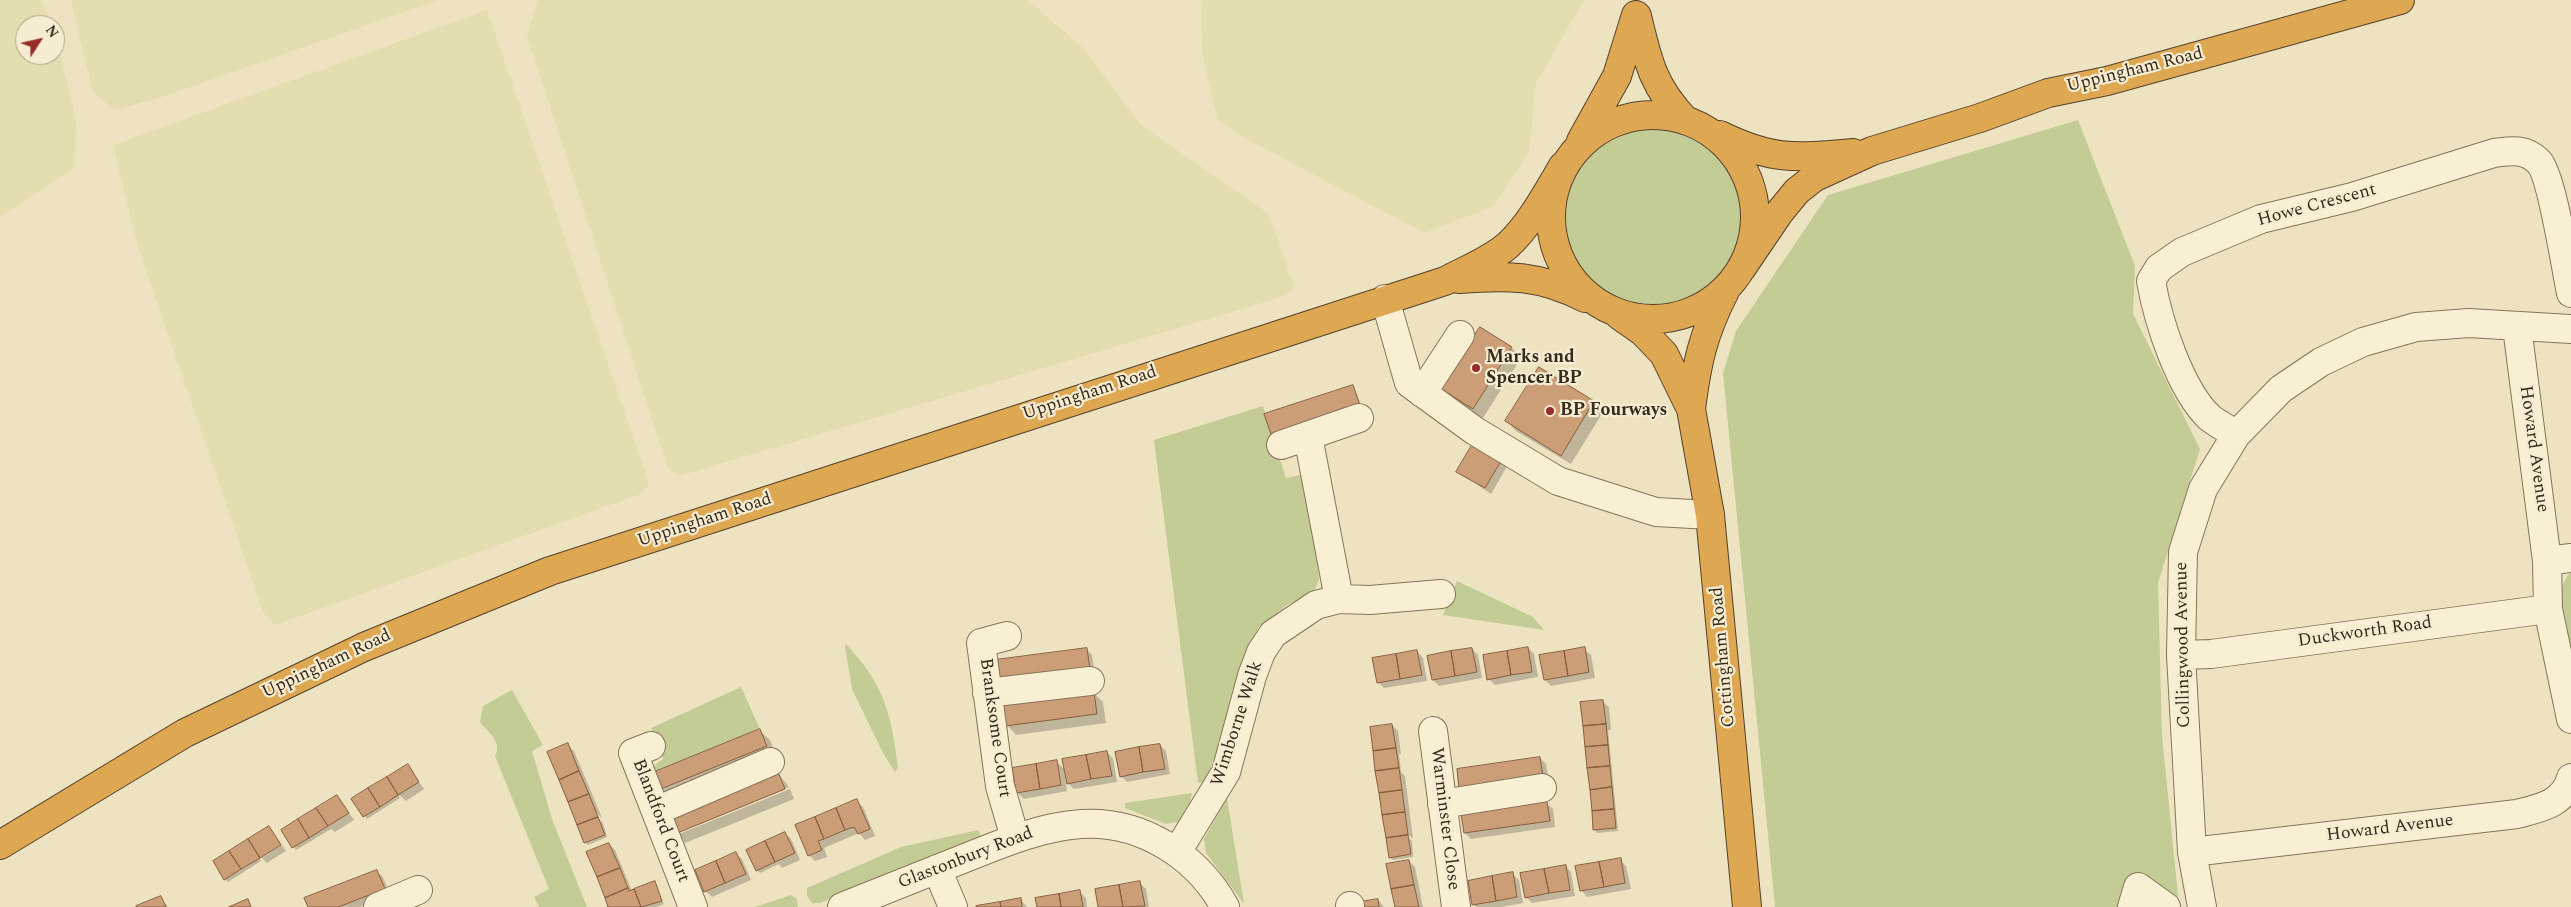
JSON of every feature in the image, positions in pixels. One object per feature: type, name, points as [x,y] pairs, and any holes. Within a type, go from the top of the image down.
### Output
[{"type":"highway","name":"Uppingham Road","points":[[1734,279],[1779,213],[1797,191],[1816,177],[1872,151],[1980,118],[2048,93],[2107,81],[2400,0]]},
{"type":"highway","points":[[1636,8],[1654,77],[1668,101],[1694,124],[1728,148],[1746,175],[1755,206],[1753,239],[1734,279],[1702,307],[1674,318],[1644,320],[1608,309],[1576,286],[1559,258],[1550,228],[1552,196],[1570,157],[1617,76],[1636,8]]},
{"type":"highway","points":[[1570,157],[1599,129],[1626,118],[1656,114],[1694,124]]},
{"type":"highway","name":"Uppingham Road","points":[[1694,124],[1769,155],[1803,157],[1872,151]]},
{"type":"highway","name":"Uppingham Road","points":[[0,845],[193,729],[364,647],[542,574],[1445,281],[1488,259],[1506,246],[1530,217],[1570,157]]},
{"type":"highway","name":"Uppingham Road","points":[[1445,281],[1496,276],[1537,279],[1567,289],[1608,309]]},
{"type":"highway","name":"Cottingham Road","points":[[1691,409],[1702,342],[1710,321],[1734,279]]},
{"type":"highway","name":"Cottingham Road","points":[[1608,309],[1643,332],[1664,354],[1691,409],[1710,515],[1747,907]]},
{"type":"street","name":"Howe Crescent","points":[[2236,435],[2210,417],[2190,393],[2158,317],[2151,281],[2159,268],[2182,252],[2261,219],[2352,197],[2494,153],[2517,150],[2539,162],[2551,191],[2571,293]]},
{"type":"street","points":[[1385,299],[1409,384],[1475,431],[1558,481],[1656,512],[1710,515]]},
{"type":"street","name":"Collingwood Avenue","points":[[2202,907],[2192,852],[2181,655],[2182,552],[2203,489],[2236,435],[2281,389],[2321,362],[2363,342],[2416,327],[2469,323],[2517,327],[2571,328]]},
{"type":"street","name":"Howard Avenue","points":[[2517,327],[2559,560],[2548,609],[2570,708]]},
{"type":"street","points":[[1422,393],[1460,335]]},
{"type":"street","points":[[1281,446],[1359,418]]},
{"type":"street","points":[[1308,436],[1340,599]]},
{"type":"street","name":"Wimborne Walk","points":[[1177,852],[1226,772],[1252,676],[1261,652],[1273,634],[1316,605],[1340,599],[1370,600],[1441,594]]},
{"type":"street","name":"Duckworth Road","points":[[2181,655],[2221,652],[2548,609]]},
{"type":"street","name":"Branksome Court","points":[[1006,636],[981,643],[1000,786],[1015,838]]},
{"type":"street","points":[[987,694],[1090,681]]},
{"type":"street","name":"Warminster Close","points":[[1433,731],[1456,907]]},
{"type":"street","name":"Blandford Court","points":[[651,746],[633,753],[693,907]]},
{"type":"street","points":[[656,811],[770,762]]},
{"type":"street","name":"Howard Avenue","points":[[2192,852],[2517,814],[2552,805],[2569,786],[2571,778]]},
{"type":"street","points":[[1442,804],[1542,788]]},
{"type":"street","name":"Glastonbury Road","points":[[842,907],[1015,838],[1068,826],[1102,824],[1132,830],[1158,840],[1177,852],[1196,869],[1218,894],[1225,907]]},
{"type":"street","points":[[937,869],[953,907]]},
{"type":"street","points":[[2132,907],[2138,887],[2166,907]]},
{"type":"street","points":[[386,904],[418,889]]},
{"type":"shaded area","points":[[0,0],[41,0],[48,15],[15,15],[15,65],[63,65],[76,119],[75,167],[0,217]]},
{"type":"shaded area","points":[[71,0],[438,0],[159,98],[115,110],[93,93]]},
{"type":"shaded area","points":[[538,0],[1028,0],[1084,49],[1141,125],[1269,214],[1295,289],[1279,298],[679,476],[668,468],[527,36]]},
{"type":"shaded area","points":[[1201,0],[1584,0],[1536,83],[1529,152],[1494,206],[1425,233],[1248,140],[1217,119],[1202,52]]},
{"type":"shaded area","points":[[487,10],[649,484],[641,494],[275,625],[263,612],[137,243],[113,145]]},
{"type":"green space","points":[[2078,120],[2135,266],[2133,314],[2200,449],[2158,583],[2162,736],[2179,905],[2176,907],[1775,907],[1723,373],[1736,331],[1828,195]]},
{"type":"green space","points":[[1654,129],[1688,136],[1710,149],[1722,161],[1735,183],[1742,217],[1735,251],[1722,273],[1710,285],[1688,298],[1654,305],[1620,298],[1598,285],[1586,273],[1573,251],[1566,217],[1573,183],[1586,161],[1598,149],[1620,136]]},
{"type":"green space","points":[[1263,406],[1286,478],[1305,474],[1319,579],[1314,592],[1287,605],[1258,628],[1230,700],[1219,746],[1205,782],[1198,783],[1154,440]]},
{"type":"green space","points":[[2571,572],[2571,671],[2563,633],[2560,605],[2564,581]]},
{"type":"green space","points":[[1457,581],[1533,617],[1544,630],[1443,615]]},
{"type":"green space","points":[[846,644],[870,673],[884,701],[889,716],[898,768],[895,772],[883,753],[852,689]]},
{"type":"green space","points":[[741,687],[760,729],[652,773],[654,766],[663,759],[651,728]]},
{"type":"green space","points":[[512,690],[543,745],[532,751],[552,819],[587,907],[539,907],[534,897],[549,889],[495,756],[497,751],[496,742],[480,722],[483,706]]},
{"type":"green space","points":[[1192,793],[1190,802],[1178,822],[1166,824],[1125,808],[1125,803]]},
{"type":"green space","points":[[1227,798],[1244,904],[1206,853],[1204,839]]},
{"type":"green space","points":[[978,830],[983,841],[897,870],[820,903],[812,903],[807,896],[807,888],[901,847]]},
{"type":"green space","points":[[791,895],[797,899],[798,907],[755,907]]},
{"type":"building","name":"Marks and Spencer BP","points":[[1480,327],[1512,347],[1473,409],[1441,389]]},
{"type":"building","name":"BP Fourways","points":[[1539,367],[1594,401],[1561,456],[1505,421]]},
{"type":"building","points":[[1353,385],[1360,405],[1271,434],[1264,414]]},
{"type":"building","points":[[1475,440],[1504,456],[1485,488],[1456,472]]},
{"type":"building","points":[[1528,647],[1532,672],[1511,675],[1507,651]]},
{"type":"building","points":[[1585,647],[1589,672],[1568,676],[1564,651]]},
{"type":"building","points":[[1087,648],[1090,669],[998,682],[995,660]]},
{"type":"building","points":[[1472,648],[1477,672],[1455,676],[1451,651]]},
{"type":"building","points":[[1417,650],[1422,675],[1400,679],[1396,654]]},
{"type":"building","points":[[1451,651],[1455,676],[1432,680],[1427,656]]},
{"type":"building","points":[[1507,651],[1511,675],[1487,680],[1483,655]]},
{"type":"building","points":[[1564,651],[1568,676],[1544,680],[1539,655]]},
{"type":"building","points":[[1396,654],[1400,679],[1377,683],[1372,658]]},
{"type":"building","points":[[1094,692],[1097,714],[1005,726],[1003,704]]},
{"type":"building","points":[[1603,700],[1606,724],[1583,726],[1580,702]]},
{"type":"building","points":[[1392,724],[1396,748],[1373,751],[1370,727]]},
{"type":"building","points":[[1606,724],[1608,745],[1585,747],[1583,726]]},
{"type":"building","points":[[760,729],[767,746],[658,790],[652,773]]},
{"type":"building","points":[[568,743],[579,771],[559,780],[547,752]]},
{"type":"building","points":[[1160,744],[1165,769],[1143,772],[1139,747]]},
{"type":"building","points":[[1608,745],[1610,766],[1587,768],[1585,747]]},
{"type":"building","points":[[1139,747],[1143,772],[1120,777],[1115,752]]},
{"type":"building","points":[[1396,748],[1399,768],[1375,771],[1373,751]]},
{"type":"building","points":[[1107,751],[1112,776],[1091,779],[1086,755]]},
{"type":"building","points":[[1086,755],[1091,779],[1067,784],[1062,759]]},
{"type":"building","points":[[1540,757],[1543,777],[1459,789],[1457,769]]},
{"type":"building","points":[[1057,760],[1061,785],[1040,789],[1036,764]]},
{"type":"building","points":[[408,764],[419,782],[398,795],[387,777]]},
{"type":"building","points":[[1036,764],[1040,789],[1016,793],[1012,768]]},
{"type":"building","points":[[1610,766],[1612,787],[1590,790],[1587,768]]},
{"type":"building","points":[[1399,768],[1402,790],[1379,793],[1375,771]]},
{"type":"building","points":[[579,771],[589,794],[568,802],[559,780]]},
{"type":"building","points":[[778,772],[785,789],[675,834],[668,816]]},
{"type":"building","points":[[387,777],[398,795],[380,807],[368,788]]},
{"type":"building","points":[[1612,787],[1614,809],[1592,811],[1590,790]]},
{"type":"building","points":[[368,788],[380,807],[363,817],[351,799]]},
{"type":"building","points":[[1402,790],[1405,812],[1382,815],[1379,793]]},
{"type":"building","points":[[589,794],[598,817],[577,825],[568,802]]},
{"type":"building","points":[[337,795],[349,813],[328,826],[316,808]]},
{"type":"building","points":[[857,799],[870,829],[858,834],[854,827],[845,830],[836,808]]},
{"type":"building","points":[[1547,802],[1550,821],[1464,833],[1461,814]]},
{"type":"building","points":[[316,808],[328,826],[309,838],[298,819]]},
{"type":"building","points":[[836,808],[845,830],[824,839],[815,817]]},
{"type":"building","points":[[1614,809],[1616,828],[1593,830],[1592,811]]},
{"type":"building","points":[[1405,812],[1408,835],[1386,838],[1382,815]]},
{"type":"building","points":[[598,817],[605,835],[584,843],[577,825]]},
{"type":"building","points":[[815,817],[824,839],[818,841],[822,850],[808,856],[795,825]]},
{"type":"building","points":[[298,819],[309,838],[292,848],[281,830]]},
{"type":"building","points":[[269,826],[281,845],[260,858],[248,839]]},
{"type":"building","points":[[785,832],[795,853],[775,862],[765,841]]},
{"type":"building","points":[[1408,835],[1411,854],[1389,858],[1386,838]]},
{"type":"building","points":[[248,839],[260,858],[241,869],[229,851]]},
{"type":"building","points":[[765,841],[775,862],[756,871],[746,850]]},
{"type":"building","points":[[609,843],[620,868],[597,877],[586,852]]},
{"type":"building","points":[[229,851],[241,869],[224,880],[213,861]]},
{"type":"building","points":[[736,852],[746,874],[725,883],[716,861]]},
{"type":"building","points":[[1621,858],[1625,883],[1604,887],[1599,862]]},
{"type":"building","points":[[1409,860],[1414,885],[1391,889],[1386,864]]},
{"type":"building","points":[[716,861],[725,883],[704,892],[695,870]]},
{"type":"building","points":[[1599,862],[1604,887],[1580,891],[1575,866]]},
{"type":"building","points":[[1566,865],[1570,890],[1549,893],[1544,869]]},
{"type":"building","points":[[620,868],[628,888],[605,898],[597,877]]},
{"type":"building","points":[[1544,869],[1549,893],[1525,898],[1520,873]]},
{"type":"building","points":[[377,870],[385,889],[338,907],[308,907],[304,898]]},
{"type":"building","points":[[1513,872],[1517,897],[1496,901],[1492,876]]},
{"type":"building","points":[[1492,876],[1496,901],[1472,905],[1468,881]]},
{"type":"building","points":[[655,881],[662,901],[641,907],[634,889]]},
{"type":"building","points":[[1140,881],[1145,906],[1123,907],[1119,885]]},
{"type":"building","points":[[1119,885],[1123,907],[1098,907],[1095,889]]},
{"type":"building","points":[[1414,885],[1419,907],[1395,907],[1391,889]]},
{"type":"building","points":[[628,888],[629,891],[634,889],[641,907],[608,907],[605,898]]},
{"type":"building","points":[[1080,890],[1083,907],[1061,907],[1059,894]]},
{"type":"building","points":[[1059,894],[1061,907],[1037,907],[1035,898]]},
{"type":"building","points":[[161,896],[166,907],[136,907],[136,906]]},
{"type":"building","points":[[1021,898],[1022,907],[1001,907],[1000,902]]},
{"type":"building","points":[[248,899],[251,907],[229,907]]},
{"type":"building","points":[[1378,899],[1379,907],[1361,907],[1360,902]]},
{"type":"building","points":[[1000,902],[1001,907],[976,907],[976,906]]},
{"type":"place","name":"Marks and Spencer BP","points":[[1476,368]]},
{"type":"place","name":"BP Fourways","points":[[1550,411]]}]
